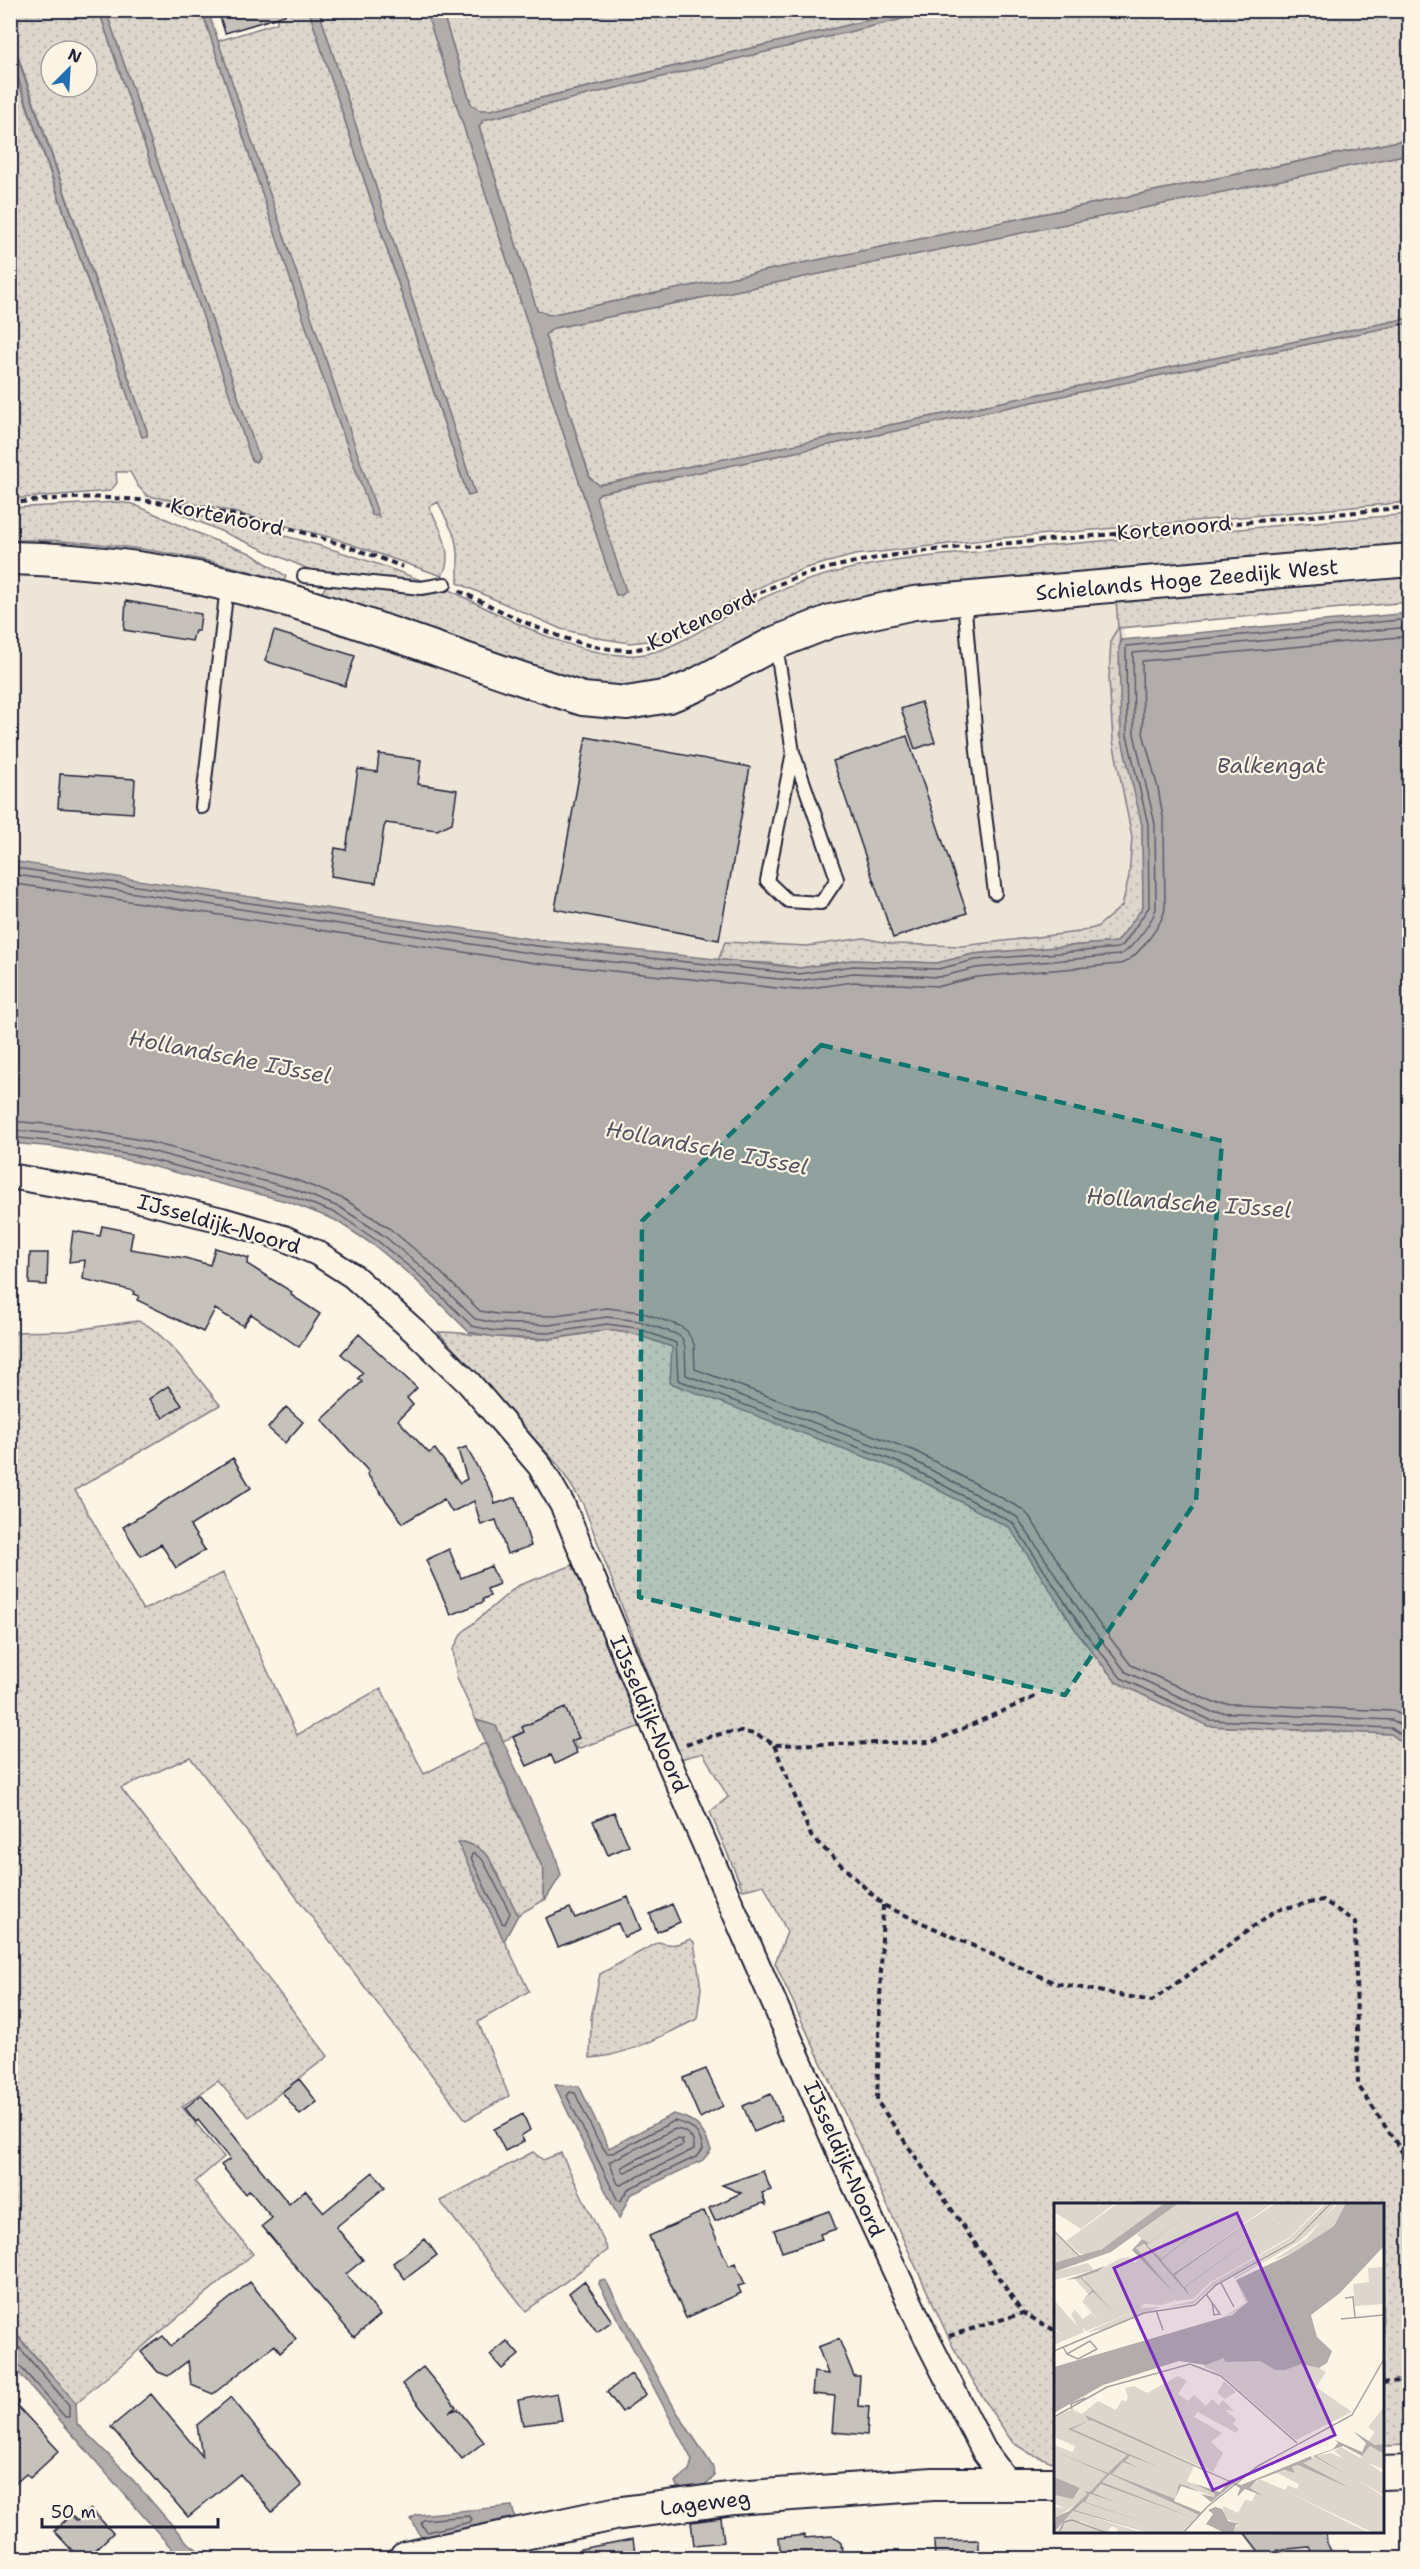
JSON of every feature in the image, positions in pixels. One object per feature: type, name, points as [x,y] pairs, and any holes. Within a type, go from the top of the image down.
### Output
[{"type":"street","points":[[10,558],[88,562],[149,569],[227,585],[297,603],[583,699],[627,703],[669,696],[694,686],[775,644],[831,621],[862,612],[914,603],[964,599]]},
{"type":"street","name":"Schielands Hoge Zeedijk West","points":[[964,599],[1410,561]]},
{"type":"street","name":"IJsseldijk-Noord","points":[[10,1176],[127,1197],[284,1238],[317,1253],[353,1276],[385,1303],[469,1383],[540,1466],[563,1506],[665,1753],[837,2147],[929,2343],[984,2451],[1010,2484]]},
{"type":"street","points":[[1384,2473],[1410,2472]]},
{"type":"street","name":"Lageweg","points":[[406,2559],[614,2514],[735,2498],[933,2484],[1010,2484]]},
{"type":"street","points":[[1010,2484],[1054,2484]]},
{"type":"lane","points":[[304,576],[421,588],[445,584]]},
{"type":"lane","points":[[202,807],[227,585]]},
{"type":"lane","points":[[964,599],[977,752],[995,893]]},
{"type":"lane","points":[[775,644],[793,752],[837,879],[821,903],[789,901],[766,881],[793,752]]},
{"type":"path","name":"Kortenoord","points":[[10,503],[110,498],[211,512],[314,537],[369,555],[445,584],[566,638],[630,650],[666,641],[775,585],[856,562],[991,545],[1410,507]]},
{"type":"path","points":[[774,1745],[932,1742],[1037,1696]]},
{"type":"path","points":[[665,1753],[719,1734],[744,1731],[763,1736],[774,1745],[811,1836],[883,1905],[1054,1983],[1152,2001],[1276,1910],[1323,1900],[1355,1922],[1358,2085],[1410,2164]]},
{"type":"path","points":[[883,1905],[877,2101],[1023,2313],[1054,2330]]},
{"type":"path","points":[[929,2343],[1023,2313]]},
{"type":"path","points":[[1384,2383],[1410,2380]]},
{"type":"highlighted area","points":[[821,1045],[1222,1141],[1196,1501],[1065,1695],[639,1597],[642,1221]]},
{"type":"shaded area","points":[[11,11],[99,11],[252,460],[259,458],[106,11],[202,11],[322,375],[372,515],[378,516],[218,41],[277,23],[277,11],[309,11],[466,491],[475,494],[319,11],[426,11],[616,595],[596,497],[600,493],[1409,323],[1409,502],[991,539],[855,555],[806,568],[772,581],[675,631],[648,641],[630,643],[604,639],[561,629],[458,583],[458,553],[454,535],[438,502],[429,507],[441,532],[446,550],[446,568],[442,576],[333,538],[213,507],[147,496],[130,472],[116,472],[117,483],[110,491],[11,499],[10,58],[142,437],[147,436],[11,36]]},
{"type":"shaded area","points":[[442,11],[907,11],[491,110],[479,110],[471,104]]},
{"type":"shaded area","points":[[935,11],[1409,11],[1409,139],[549,315],[537,310],[479,126],[483,120]]},
{"type":"shaded area","points":[[1409,154],[1409,318],[599,485],[590,478],[545,335],[554,328]]},
{"type":"shaded area","points":[[116,502],[133,504],[211,539],[250,553],[286,576],[284,581],[212,562],[138,549],[59,541],[11,541],[11,508]]},
{"type":"shaded area","points":[[174,511],[300,540],[393,569],[423,581],[414,583],[313,571]]},
{"type":"shaded area","points":[[1409,514],[1409,550],[914,592],[675,681],[627,690],[578,685],[320,595],[326,586],[419,594],[450,590],[516,623],[565,643],[614,654],[637,655],[650,653],[677,643],[741,608],[784,589],[813,578],[858,567],[962,553]]},
{"type":"shaded area","points":[[11,541],[137,542],[276,576],[606,684],[1110,567],[1149,752],[1185,955],[855,987],[11,877]]},
{"type":"shaded area","points":[[1409,571],[1409,602],[1119,628],[1136,793],[1142,825],[1143,908],[1118,942],[973,954],[937,963],[852,960],[800,968],[767,963],[718,961],[725,942],[807,946],[864,938],[893,944],[962,946],[1079,932],[1097,927],[1122,906],[1129,876],[1132,837],[1113,741],[1109,678],[1111,639],[1118,628],[1116,598]]},
{"type":"shaded area","points":[[137,1321],[146,1324],[169,1344],[220,1405],[75,1490],[143,1610],[223,1573],[297,1735],[381,1688],[424,1774],[485,1743],[544,1871],[543,1895],[546,1899],[518,1915],[488,1856],[477,1847],[464,1842],[484,1899],[529,1991],[478,2022],[509,2096],[466,2120],[190,1757],[121,1788],[328,2056],[249,2117],[218,2081],[182,2107],[224,2157],[195,2182],[253,2254],[76,2403],[11,2328],[10,1332],[68,1331]]},
{"type":"shaded area","points":[[607,1330],[635,1334],[672,1347],[1011,1528],[1079,1635],[1116,1682],[1208,1726],[1391,1734],[1409,1747],[1409,2445],[1384,2446],[1384,2203],[1054,2203],[1054,2463],[1031,2454],[1013,2443],[953,2347],[775,1963],[787,1932],[764,1885],[743,1890],[710,1812],[728,1797],[703,1753],[680,1759],[583,1504],[558,1465],[438,1332],[537,1340]]},
{"type":"shaded area","points":[[576,1564],[641,1726],[577,1749],[562,1714],[503,1741],[496,1726],[476,1720],[457,1678],[453,1650],[462,1633],[517,1586]]},
{"type":"shaded area","points":[[690,1939],[694,1942],[701,1988],[697,2019],[632,2049],[590,2058],[591,2018],[600,1974],[658,1942],[675,1944]]},
{"type":"shaded area","points":[[533,2152],[543,2160],[561,2153],[608,2250],[526,2311],[440,2201]]},
{"type":"water","points":[[99,11],[106,11],[259,458],[256,462],[252,461]]},
{"type":"water","points":[[202,11],[208,11],[379,517],[372,515],[322,375]]},
{"type":"water","points":[[309,11],[319,11],[475,494],[468,496]]},
{"type":"water","points":[[426,11],[442,11],[471,104],[479,110],[491,110],[907,11],[935,11],[483,120],[479,127],[537,310],[549,315],[1409,139],[1409,154],[554,328],[545,335],[590,478],[599,485],[1409,318],[1409,323],[600,493],[596,497],[626,591],[622,595],[616,595]]},
{"type":"water","points":[[10,36],[147,436],[142,437],[11,58]]},
{"type":"water","points":[[1409,613],[1409,1747],[1391,1734],[1208,1726],[1116,1682],[1079,1635],[1010,1528],[905,1472],[670,1383],[672,1347],[635,1334],[607,1330],[550,1339],[494,1337],[469,1332],[415,1279],[375,1246],[335,1220],[289,1202],[136,1162],[55,1147],[11,1143],[11,861],[538,940],[800,968],[852,960],[937,963],[973,954],[1117,942],[1143,907],[1142,825],[1121,736],[1119,647],[1122,640]]},
{"type":"water","points":[[476,1720],[496,1726],[554,1851],[561,1875],[546,1899],[543,1895],[544,1871]]},
{"type":"water","points":[[464,1842],[477,1847],[488,1856],[518,1915],[504,1941],[458,1843]]},
{"type":"water","points":[[555,2085],[579,2086],[609,2148],[673,2114],[688,2119],[698,2126],[711,2150],[703,2160],[630,2195],[619,2219]]},
{"type":"water","points":[[600,2280],[606,2281],[675,2409],[713,2467],[714,2477],[703,2486],[678,2488],[675,2482],[689,2471],[692,2460],[599,2284]]},
{"type":"water","points":[[10,2328],[76,2403],[77,2424],[125,2471],[186,2541],[208,2558],[180,2558],[11,2364]]},
{"type":"water","points":[[512,2506],[515,2518],[422,2539],[411,2519],[417,2515]]},
{"type":"building","points":[[218,10],[284,10],[285,15],[225,33]]},
{"type":"building","points":[[126,601],[201,614],[199,631],[195,631],[192,641],[124,630]]},
{"type":"building","points":[[274,631],[355,656],[345,686],[265,661]]},
{"type":"building","points":[[921,702],[935,742],[915,749],[901,709]]},
{"type":"building","points":[[907,736],[967,913],[893,938],[833,761]]},
{"type":"building","points":[[586,737],[750,767],[719,940],[555,909]]},
{"type":"building","points":[[379,754],[421,760],[418,784],[457,790],[452,823],[437,830],[386,823],[376,883],[331,876],[335,848],[346,850],[358,769],[377,772]]},
{"type":"building","points":[[60,774],[135,779],[133,813],[58,808]]},
{"type":"building","points":[[102,1226],[133,1232],[130,1249],[185,1258],[210,1265],[215,1248],[249,1258],[247,1264],[292,1292],[291,1295],[320,1314],[299,1347],[251,1314],[243,1326],[215,1309],[203,1332],[137,1300],[139,1296],[133,1294],[134,1291],[83,1279],[85,1260],[69,1262],[73,1231],[100,1236]]},
{"type":"building","points":[[30,1253],[48,1253],[47,1285],[29,1284]]},
{"type":"building","points":[[359,1334],[417,1388],[407,1398],[413,1405],[398,1420],[429,1453],[435,1449],[460,1483],[467,1479],[458,1450],[466,1447],[492,1493],[495,1504],[516,1497],[531,1546],[507,1554],[496,1520],[481,1525],[474,1501],[452,1512],[444,1499],[403,1523],[367,1474],[369,1472],[322,1420],[362,1382],[358,1378],[363,1373],[341,1354]]},
{"type":"building","points":[[168,1386],[182,1405],[163,1418],[149,1399]]},
{"type":"building","points":[[286,1407],[303,1422],[285,1443],[268,1428]]},
{"type":"building","points":[[233,1458],[251,1488],[190,1526],[205,1550],[176,1568],[161,1544],[141,1556],[123,1527]]},
{"type":"building","points":[[449,1549],[461,1578],[491,1566],[499,1584],[487,1589],[490,1596],[483,1599],[483,1602],[451,1615],[426,1560]]},
{"type":"building","points":[[565,1708],[579,1738],[571,1741],[577,1753],[555,1764],[551,1755],[527,1766],[513,1737],[524,1732],[522,1727]]},
{"type":"building","points":[[614,1812],[629,1846],[608,1855],[593,1821]]},
{"type":"building","points":[[628,1897],[641,1930],[624,1937],[618,1923],[558,1947],[546,1918],[570,1908],[575,1918]]},
{"type":"building","points":[[672,1904],[680,1922],[657,1932],[650,1914]]},
{"type":"building","points":[[706,2069],[723,2106],[700,2118],[683,2078]]},
{"type":"building","points":[[299,2079],[317,2102],[300,2115],[282,2092]]},
{"type":"building","points":[[771,2094],[782,2120],[754,2132],[743,2106]]},
{"type":"building","points":[[201,2095],[289,2204],[305,2190],[324,2212],[373,2172],[385,2187],[336,2227],[363,2260],[346,2274],[380,2315],[354,2337],[262,2226],[272,2218],[249,2190],[245,2194],[221,2165],[230,2159],[198,2120],[196,2122],[185,2108]]},
{"type":"building","points":[[523,2114],[530,2130],[521,2136],[524,2141],[505,2151],[494,2129]]},
{"type":"building","points":[[763,2171],[771,2190],[762,2193],[766,2205],[763,2203],[715,2221],[709,2208],[741,2193],[722,2185]]},
{"type":"building","points":[[704,2211],[729,2266],[735,2263],[745,2284],[738,2286],[741,2293],[686,2318],[649,2236]]},
{"type":"building","points":[[829,2211],[836,2229],[820,2234],[822,2239],[782,2252],[774,2230]]},
{"type":"building","points":[[425,2239],[437,2255],[405,2279],[393,2263]]},
{"type":"building","points":[[584,2281],[612,2321],[597,2332],[569,2293]]},
{"type":"building","points":[[250,2282],[296,2339],[280,2353],[275,2345],[213,2394],[191,2385],[188,2361],[168,2376],[158,2372],[141,2352],[163,2336],[171,2346]]},
{"type":"building","points":[[839,2339],[854,2376],[860,2376],[858,2406],[869,2407],[867,2435],[832,2432],[835,2396],[812,2394],[814,2372],[828,2374],[818,2347]]},
{"type":"building","points":[[507,2341],[519,2355],[502,2369],[490,2355]]},
{"type":"building","points":[[423,2367],[456,2407],[449,2412],[458,2409],[484,2442],[462,2459],[402,2384]]},
{"type":"building","points":[[631,2374],[646,2394],[622,2412],[607,2392]]},
{"type":"building","points":[[557,2393],[562,2420],[523,2425],[518,2400]]},
{"type":"building","points":[[151,2394],[202,2456],[197,2425],[231,2397],[302,2486],[272,2512],[240,2474],[188,2517],[111,2427]]},
{"type":"building","points":[[10,2398],[59,2451],[30,2478],[26,2474],[10,2488]]},
{"type":"building","points":[[91,2509],[113,2533],[86,2559],[80,2559],[54,2531],[71,2515],[77,2521]]},
{"type":"building","points":[[721,2518],[724,2542],[694,2545],[691,2522]]},
{"type":"building","points":[[1245,2533],[1326,2533],[1327,2543],[1335,2559],[1315,2559],[1309,2547],[1277,2550],[1274,2556],[1263,2557]]},
{"type":"building","points":[[804,2535],[804,2538],[832,2536],[841,2543],[843,2559],[781,2559],[779,2538]]},
{"type":"building","points":[[633,2539],[636,2559],[581,2559],[580,2549]]},
{"type":"building","points":[[979,2540],[979,2559],[935,2559],[934,2541]]},
{"type":"water label","name":"Balkengat","points":[[1271,765]]},
{"type":"water label","name":"Hollandsche IJssel","points":[[230,1057]]},
{"type":"water label","name":"Hollandsche IJssel","points":[[707,1148]]},
{"type":"water label","name":"Hollandsche IJssel","points":[[1189,1203]]}]
